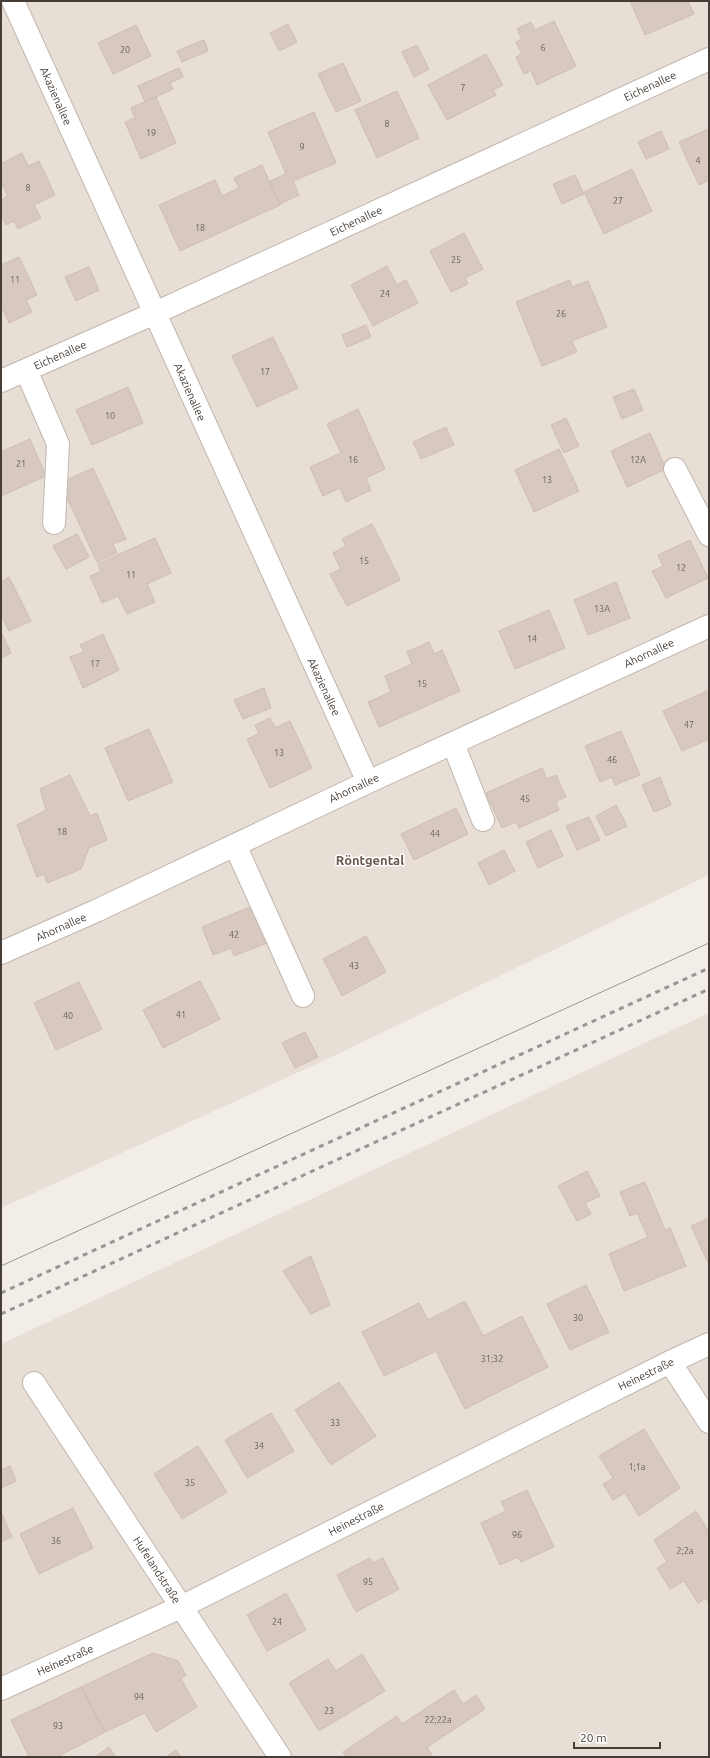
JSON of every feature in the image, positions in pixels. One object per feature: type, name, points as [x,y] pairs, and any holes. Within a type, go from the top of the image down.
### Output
[{"type":"street","name":"Akazienallee","points":[[13,1],[368,782]]},
{"type":"street","name":"Eichenallee","points":[[1,381],[155,313],[709,59]]},
{"type":"street","points":[[26,370],[58,444],[54,523]]},
{"type":"street","points":[[675,469],[709,535]]},
{"type":"street","name":"Ahornallee","points":[[1,953],[98,910],[368,782],[709,626]]},
{"type":"street","points":[[453,743],[483,820]]},
{"type":"street","points":[[235,845],[303,996]]},
{"type":"street","name":"Heinestraße","points":[[1,1689],[181,1607],[670,1362],[709,1344]]},
{"type":"street","points":[[670,1362],[709,1422]]},
{"type":"street","name":"Hufelandstraße","points":[[34,1383],[280,1757]]},
{"type":"shaded area","points":[[1,1],[709,1],[709,875],[321,1062],[1,1208]]},
{"type":"shaded area","points":[[709,1013],[709,1757],[1,1757],[1,1344]]},
{"type":"building","points":[[630,1],[688,1],[694,14],[645,35]]},
{"type":"building","points":[[554,21],[576,66],[537,85],[531,71],[524,74],[516,57],[522,54],[516,42],[522,39],[517,29],[531,22],[535,30]]},
{"type":"building","points":[[288,24],[297,42],[279,51],[270,33]]},
{"type":"building","points":[[136,25],[151,56],[113,74],[98,43]]},
{"type":"building","points":[[204,40],[208,51],[182,62],[177,51]]},
{"type":"building","points":[[417,45],[429,69],[414,77],[402,52]]},
{"type":"building","points":[[486,54],[503,85],[493,90],[496,95],[447,120],[428,85]]},
{"type":"building","points":[[343,63],[361,101],[336,112],[318,74]]},
{"type":"building","points":[[179,68],[183,77],[170,83],[173,89],[145,102],[138,86]]},
{"type":"building","points":[[397,91],[419,138],[377,158],[355,110]]},
{"type":"building","points":[[156,97],[176,143],[141,159],[125,122],[135,118],[131,108]]},
{"type":"building","points":[[314,112],[336,163],[293,181],[299,195],[280,204],[270,181],[286,174],[268,132]]},
{"type":"building","points":[[709,129],[709,180],[699,185],[679,142]]},
{"type":"building","points":[[661,131],[669,149],[646,159],[638,142]]},
{"type":"building","points":[[22,153],[28,166],[39,161],[55,195],[34,205],[41,218],[18,229],[14,221],[6,225],[1,215],[1,200],[8,196],[1,182],[1,164]]},
{"type":"building","points":[[262,165],[280,205],[180,251],[159,205],[215,180],[222,196],[239,188],[234,178]]},
{"type":"building","points":[[632,169],[652,211],[604,234],[584,192]]},
{"type":"building","points":[[575,175],[584,194],[562,204],[553,184]]},
{"type":"building","points":[[464,233],[483,269],[465,278],[468,284],[451,292],[430,251]]},
{"type":"building","points":[[19,257],[37,295],[26,300],[32,312],[9,323],[1,305],[1,265]]},
{"type":"building","points":[[387,266],[397,285],[406,280],[418,303],[373,326],[351,285]]},
{"type":"building","points":[[89,267],[99,290],[76,301],[65,277]]},
{"type":"building","points":[[570,280],[572,287],[588,281],[607,327],[572,341],[577,352],[542,366],[516,302]]},
{"type":"building","points":[[366,325],[371,337],[347,347],[342,335]]},
{"type":"building","points":[[273,337],[298,388],[257,407],[232,356]]},
{"type":"building","points":[[128,387],[143,423],[92,445],[76,410]]},
{"type":"building","points":[[634,389],[643,410],[622,419],[613,397]]},
{"type":"building","points":[[358,409],[385,469],[366,478],[371,490],[346,502],[340,488],[323,496],[310,467],[341,453],[327,424]]},
{"type":"building","points":[[566,418],[579,446],[564,453],[551,425]]},
{"type":"building","points":[[446,427],[454,445],[421,459],[413,442]]},
{"type":"building","points":[[650,433],[666,469],[627,487],[611,451]]},
{"type":"building","points":[[30,439],[46,476],[1,496],[1,452]]},
{"type":"building","points":[[559,449],[579,491],[534,512],[515,470]]},
{"type":"building","points":[[93,468],[126,539],[113,544],[117,553],[97,562],[60,483]]},
{"type":"building","points":[[372,524],[400,580],[347,606],[330,574],[341,569],[333,553],[346,546],[342,539]]},
{"type":"building","points":[[77,534],[89,557],[66,569],[53,546]]},
{"type":"building","points":[[155,538],[171,573],[147,584],[155,602],[127,614],[118,596],[102,603],[90,576],[101,571],[98,564]]},
{"type":"building","points":[[690,540],[708,578],[666,598],[652,571],[663,566],[658,555]]},
{"type":"building","points":[[9,577],[31,621],[9,631],[1,615],[1,582]]},
{"type":"building","points":[[616,582],[630,618],[588,635],[574,600]]},
{"type":"building","points":[[549,610],[565,648],[515,669],[499,631]]},
{"type":"building","points":[[1,632],[11,653],[1,658]]},
{"type":"building","points":[[103,634],[119,670],[83,688],[70,657],[84,652],[80,645]]},
{"type":"building","points":[[429,642],[434,654],[442,650],[460,691],[379,727],[368,702],[391,692],[385,676],[412,664],[407,652]]},
{"type":"building","points":[[264,688],[271,708],[243,719],[234,700]]},
{"type":"building","points":[[709,690],[709,739],[682,751],[663,711]]},
{"type":"building","points":[[270,718],[275,728],[290,721],[312,768],[270,788],[247,739],[259,734],[255,725]]},
{"type":"building","points":[[149,729],[173,782],[128,801],[105,748]]},
{"type":"building","points":[[621,731],[640,775],[615,785],[612,777],[600,782],[585,746]]},
{"type":"building","points":[[542,768],[547,779],[556,775],[566,797],[556,801],[559,810],[519,828],[516,822],[502,828],[486,793]]},
{"type":"building","points":[[70,775],[90,816],[97,813],[107,840],[89,848],[81,869],[47,883],[44,874],[37,877],[17,825],[46,810],[40,789]]},
{"type":"building","points":[[660,777],[671,805],[654,812],[642,785]]},
{"type":"building","points":[[616,805],[627,826],[606,836],[596,816]]},
{"type":"building","points":[[456,808],[468,834],[414,860],[401,834]]},
{"type":"building","points":[[589,817],[600,840],[577,850],[566,826]]},
{"type":"building","points":[[551,830],[563,856],[538,868],[526,842]]},
{"type":"building","points":[[504,850],[515,871],[489,885],[478,863]]},
{"type":"building","points":[[252,906],[267,943],[234,956],[231,948],[213,955],[202,927]]},
{"type":"building","points":[[366,936],[386,972],[342,996],[323,959]]},
{"type":"building","points":[[200,981],[220,1019],[163,1048],[143,1010]]},
{"type":"building","points":[[79,982],[102,1029],[56,1050],[34,1003]]},
{"type":"building","points":[[305,1032],[318,1057],[295,1068],[282,1043]]},
{"type":"building","points":[[587,1171],[600,1196],[585,1203],[591,1214],[577,1221],[558,1186]]},
{"type":"building","points":[[645,1182],[665,1230],[670,1228],[686,1266],[624,1291],[609,1254],[648,1237],[637,1213],[630,1216],[620,1192]]},
{"type":"building","points":[[709,1218],[709,1265],[691,1226]]},
{"type":"building","points":[[311,1256],[330,1305],[311,1314],[283,1271]]},
{"type":"building","points":[[586,1285],[609,1332],[570,1350],[547,1304]]},
{"type":"building","points":[[465,1301],[483,1336],[522,1316],[548,1367],[465,1409],[436,1351],[384,1376],[362,1332],[419,1303],[428,1320]]},
{"type":"building","points":[[339,1382],[376,1436],[331,1465],[295,1410]]},
{"type":"building","points":[[271,1413],[294,1451],[247,1478],[225,1440]]},
{"type":"building","points":[[644,1429],[680,1488],[639,1516],[625,1493],[613,1500],[603,1484],[613,1478],[599,1456]]},
{"type":"building","points":[[198,1446],[227,1492],[182,1519],[154,1474]]},
{"type":"building","points":[[10,1466],[16,1481],[1,1488],[1,1470]]},
{"type":"building","points":[[527,1490],[554,1547],[521,1562],[518,1557],[500,1565],[481,1523],[506,1511],[501,1502]]},
{"type":"building","points":[[73,1508],[93,1548],[39,1574],[20,1534]]},
{"type":"building","points":[[696,1511],[709,1532],[709,1604],[706,1598],[698,1603],[684,1581],[670,1589],[657,1568],[667,1562],[654,1540]]},
{"type":"building","points":[[1,1512],[12,1537],[1,1542]]},
{"type":"building","points":[[370,1558],[373,1563],[383,1558],[399,1589],[356,1612],[337,1575]]},
{"type":"building","points":[[286,1593],[306,1630],[267,1651],[247,1615]]},
{"type":"building","points":[[153,1653],[178,1661],[186,1675],[181,1679],[197,1707],[156,1732],[145,1713],[105,1732],[81,1687]]},
{"type":"building","points":[[362,1654],[385,1691],[319,1731],[289,1683],[328,1659],[336,1671]]},
{"type":"building","points":[[81,1687],[105,1732],[57,1757],[29,1757],[11,1720]]},
{"type":"building","points":[[454,1690],[463,1704],[476,1695],[485,1709],[427,1747],[433,1757],[346,1757],[343,1752],[397,1716],[402,1724]]},
{"type":"building","points":[[109,1747],[116,1757],[95,1757]]},
{"type":"building","points":[[176,1750],[181,1757],[166,1757]]},
{"type":"tram line","points":[[1,1266],[709,943]]},
{"type":"railway","points":[[1,1293],[709,968]]},
{"type":"railway","points":[[1,1314],[709,989]]},
{"type":"district","name":"Röntgental","points":[[370,860]]}]
